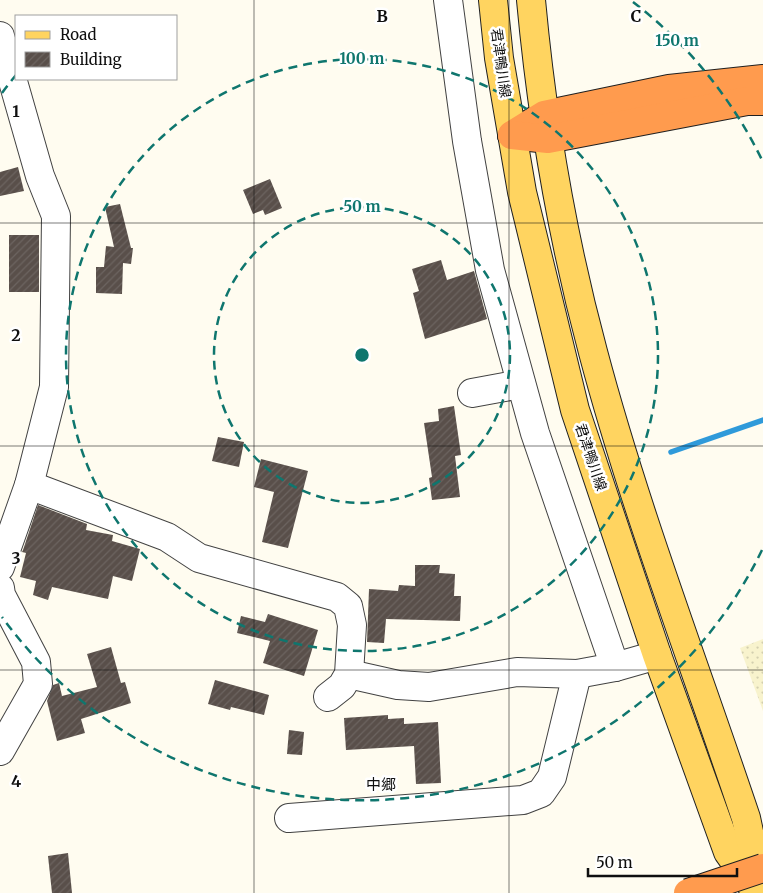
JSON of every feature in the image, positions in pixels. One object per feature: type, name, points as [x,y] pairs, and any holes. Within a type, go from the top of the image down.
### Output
[{"type":"highway","points":[[512,135],[546,127],[669,89],[763,78]]},
{"type":"highway","points":[[546,127],[763,101]]},
{"type":"highway","points":[[688,893],[763,868]]},
{"type":"main road","name":"君津鴨川線","points":[[492,0],[522,192],[575,410],[657,656],[728,852],[758,893]]},
{"type":"main road","name":"君津鴨川線","points":[[531,0],[546,127],[557,199],[593,352],[628,470],[746,818],[754,855],[758,893]]},
{"type":"street","points":[[448,0],[467,141],[490,270],[535,433],[615,667]]},
{"type":"street","points":[[0,36],[40,176],[56,216],[54,387],[29,485],[0,567]]},
{"type":"street","points":[[472,393],[521,384]]},
{"type":"street","points":[[29,485],[167,537],[199,558],[337,597],[348,606],[352,625],[349,674],[342,686],[328,697]]},
{"type":"street","points":[[0,588],[1,595],[36,662],[38,684],[0,751]]},
{"type":"street","points":[[349,674],[398,685],[429,687],[517,672],[577,674],[615,667],[657,656]]},
{"type":"street","points":[[289,818],[523,800],[541,793],[552,777],[577,674]]},
{"type":"shaded area","points":[[763,639],[763,711],[740,648]]},
{"type":"building","points":[[18,167],[24,191],[0,196],[0,172]]},
{"type":"building","points":[[270,179],[282,208],[265,215],[263,210],[253,214],[243,190]]},
{"type":"building","points":[[120,204],[131,248],[133,248],[131,264],[123,263],[122,294],[96,293],[96,267],[104,267],[106,246],[114,247],[105,207]]},
{"type":"building","points":[[9,235],[39,235],[39,292],[9,292]]},
{"type":"building","points":[[441,260],[447,280],[474,271],[487,319],[425,339],[413,293],[419,291],[412,269]]},
{"type":"building","points":[[454,406],[461,455],[455,456],[460,497],[432,500],[429,478],[432,477],[424,423],[439,421],[438,409]]},
{"type":"building","points":[[218,437],[244,442],[239,467],[212,461]]},
{"type":"building","points":[[261,459],[308,471],[288,548],[262,542],[274,492],[254,487]]},
{"type":"building","points":[[38,505],[87,524],[86,530],[113,535],[112,541],[140,549],[132,581],[113,576],[108,599],[52,587],[48,600],[33,595],[36,581],[20,577],[26,553],[22,552]]},
{"type":"building","points":[[415,565],[440,565],[439,573],[455,574],[454,596],[461,596],[460,621],[386,619],[384,643],[367,642],[369,589],[398,591],[399,585],[415,586]]},
{"type":"building","points":[[268,614],[318,630],[304,676],[263,663],[270,641],[237,633],[241,616],[265,622]]},
{"type":"building","points":[[111,647],[121,683],[125,682],[131,703],[81,719],[85,733],[57,741],[47,701],[53,685],[59,683],[62,696],[97,687],[87,654]]},
{"type":"building","points":[[215,680],[269,695],[264,715],[231,707],[230,710],[208,704]]},
{"type":"building","points":[[388,715],[388,719],[404,718],[404,724],[438,722],[441,783],[416,784],[414,746],[346,750],[344,718]]},
{"type":"building","points":[[289,730],[304,732],[302,755],[287,754]]},
{"type":"building","points":[[68,853],[72,893],[52,893],[48,856]]},
{"type":"waterway","points":[[671,452],[763,420]]},
{"type":"district","name":"中郷","points":[[381,785]]}]
